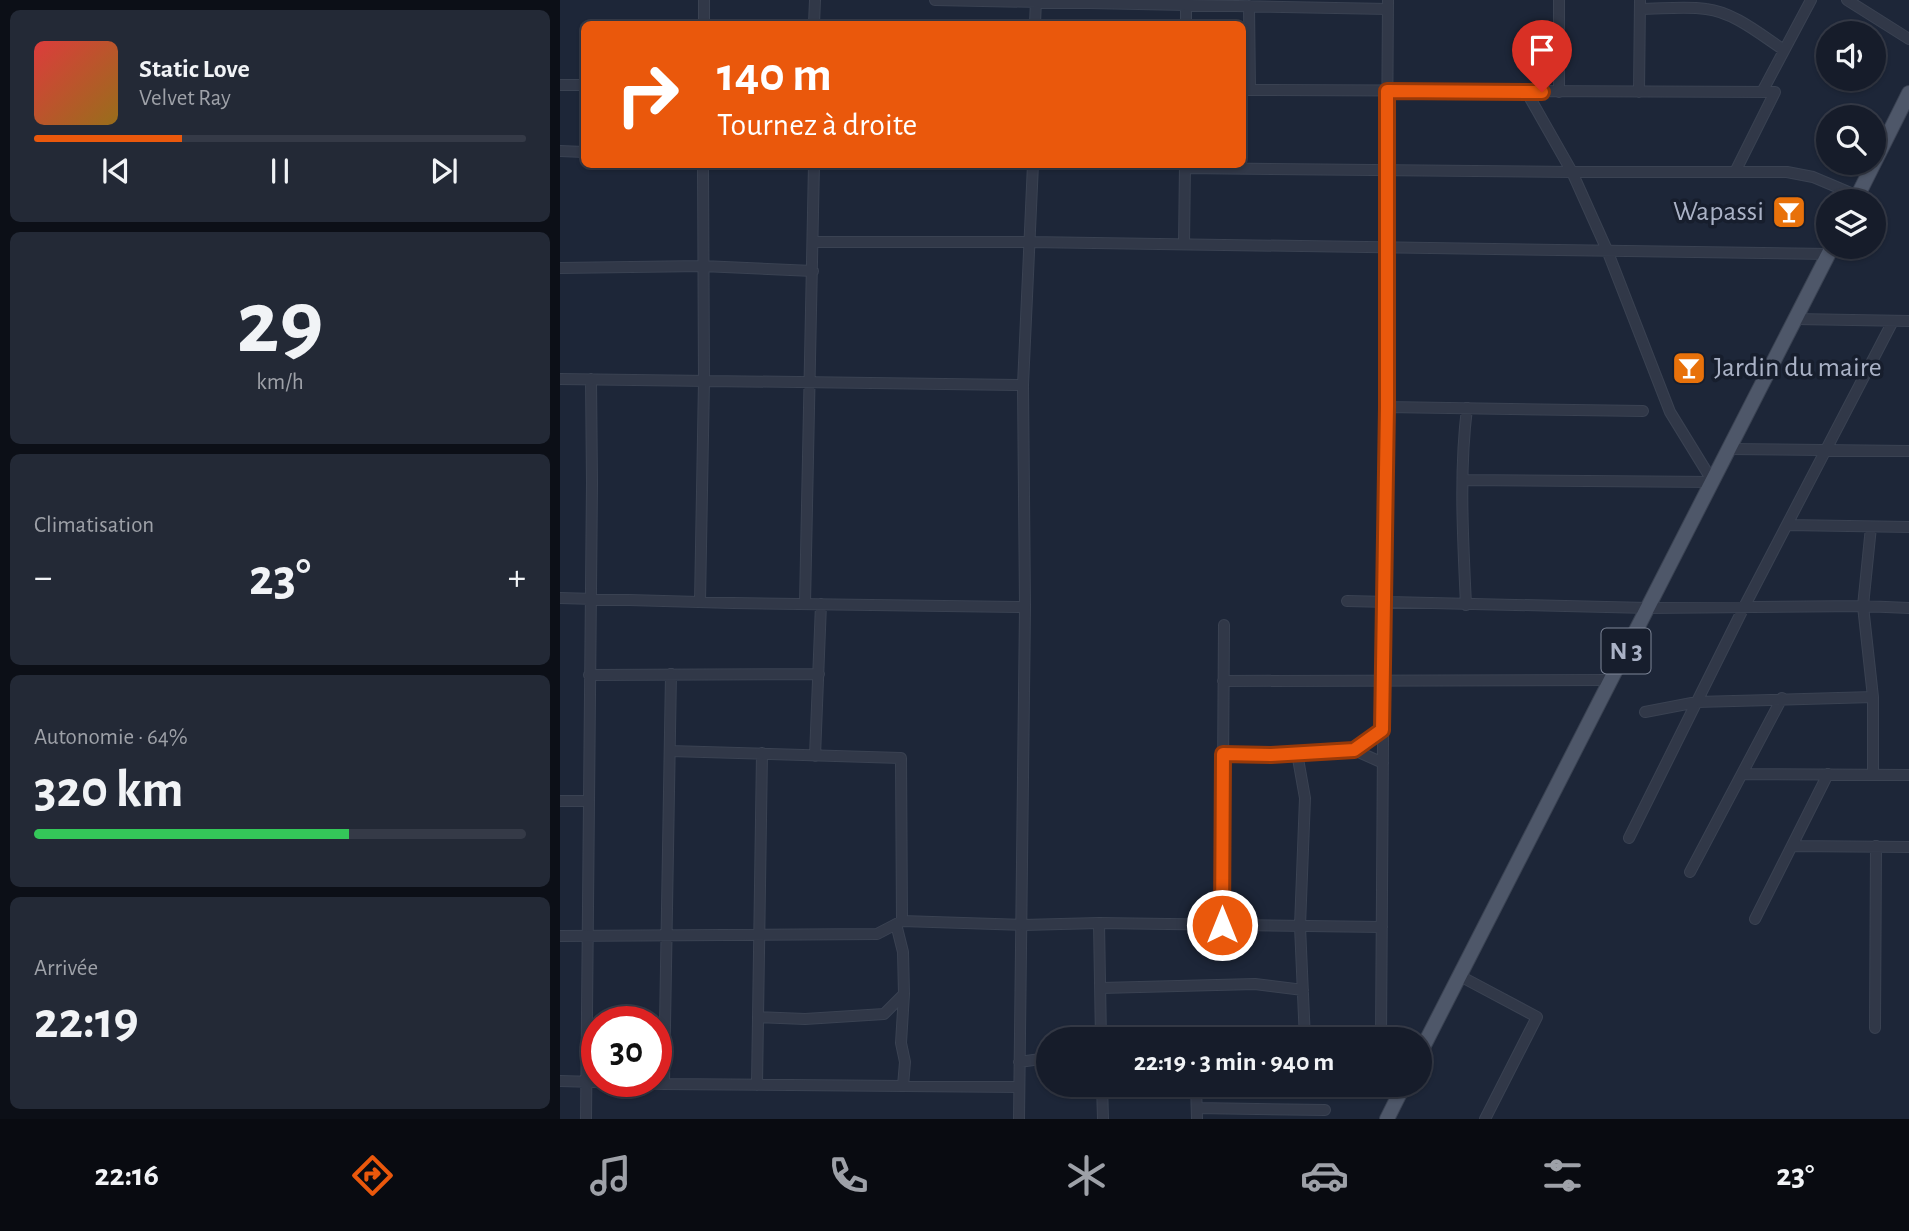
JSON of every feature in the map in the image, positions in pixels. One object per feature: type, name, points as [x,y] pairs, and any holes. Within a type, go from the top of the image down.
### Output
[{"type":"main road","points":[[1861,189],[1909,93]]},
{"type":"main road","name":"N 3","points":[[1432,1030],[1827,259]]},
{"type":"main road","points":[[1387,1119],[1398,1097]]},
{"type":"street","points":[[704,0],[704,21]]},
{"type":"street","points":[[814,21],[815,0]]},
{"type":"street","points":[[935,0],[1249,6],[1388,4],[1381,1027]]},
{"type":"street","points":[[1559,0],[1559,92]]},
{"type":"street","points":[[1762,92],[1811,0]]},
{"type":"street","points":[[1847,0],[1909,39]]},
{"type":"street","points":[[1035,21],[1036,1]]},
{"type":"street","points":[[1639,92],[1640,4],[1718,12],[1784,50]]},
{"type":"street","points":[[1186,5],[1186,21]]},
{"type":"street","points":[[1249,6],[1246,90],[1775,92],[1735,172]]},
{"type":"street","points":[[560,85],[581,85]]},
{"type":"street","points":[[1526,91],[1572,172],[1607,250],[1670,412],[1713,482]]},
{"type":"street","points":[[560,151],[581,152]]},
{"type":"street","points":[[1246,167],[1803,174],[1835,189]]},
{"type":"street","points":[[700,602],[704,381],[703,168]]},
{"type":"street","points":[[805,604],[814,168]]},
{"type":"street","points":[[1019,1119],[1025,607],[1023,385],[1032,168]]},
{"type":"street","points":[[1184,244],[1185,168]]},
{"type":"street","points":[[813,242],[1816,250]]},
{"type":"street","points":[[560,268],[702,267],[813,271]]},
{"type":"street","points":[[1797,319],[1909,321]]},
{"type":"street","points":[[1629,838],[1743,609],[1893,321]]},
{"type":"street","points":[[560,379],[1023,385]]},
{"type":"street","points":[[587,1006],[591,379]]},
{"type":"street","points":[[1387,407],[1643,411]]},
{"type":"street","points":[[1466,605],[1462,444],[1467,408]]},
{"type":"street","points":[[1730,449],[1909,451]]},
{"type":"street","points":[[1464,480],[1713,482]]},
{"type":"street","points":[[1788,525],[1909,527]]},
{"type":"street","points":[[1871,527],[1863,606],[1873,697],[1873,775]]},
{"type":"street","points":[[560,598],[1025,607]]},
{"type":"street","points":[[1347,601],[1648,608],[1909,608]]},
{"type":"street","points":[[815,756],[821,604]]},
{"type":"street","points":[[1222,925],[1224,625]]},
{"type":"street","points":[[666,1006],[671,674]]},
{"type":"street","points":[[590,675],[819,674]]},
{"type":"street","points":[[1223,681],[1611,680]]},
{"type":"street","points":[[1645,712],[1697,702],[1873,697]]},
{"type":"street","points":[[1690,872],[1782,698]]},
{"type":"street","points":[[1354,750],[1382,730]]},
{"type":"street","points":[[1223,754],[1354,750],[1383,763]]},
{"type":"street","points":[[670,751],[901,758],[899,923],[903,952],[903,1086]]},
{"type":"street","points":[[757,1085],[762,752]]},
{"type":"street","points":[[1297,753],[1304,798],[1300,926],[1304,1027]]},
{"type":"street","points":[[1742,774],[1909,775]]},
{"type":"street","points":[[1755,919],[1828,775]]},
{"type":"street","points":[[560,802],[588,801]]},
{"type":"street","points":[[1792,846],[1909,846]]},
{"type":"street","points":[[1875,1028],[1876,846]]},
{"type":"street","points":[[560,936],[877,934],[899,923],[1382,928]]},
{"type":"street","points":[[1099,923],[1101,1027]]},
{"type":"street","points":[[1460,976],[1537,1017],[1485,1119]]},
{"type":"street","points":[[1101,988],[1255,984],[1303,990]]},
{"type":"street","points":[[758,1017],[805,1019],[884,1014],[904,995]]},
{"type":"street","points":[[884,1014],[902,1030]]},
{"type":"street","points":[[1019,1062],[1036,1060]]},
{"type":"street","points":[[560,1081],[581,1082]]},
{"type":"street","points":[[672,1084],[1019,1087]]},
{"type":"street","points":[[586,1097],[586,1119]]},
{"type":"street","points":[[1102,1097],[1103,1119]]},
{"type":"street","points":[[1197,1114],[1325,1110]]},
{"type":"place","name":"Wapassi","points":[[1789,212]]},
{"type":"place","name":"Jardin du maire","points":[[1689,368]]},
{"type":"route","points":[[1222,925],[1223,754],[1271,755],[1354,750],[1382,730],[1387,407],[1387,91],[1542,92]]}]
